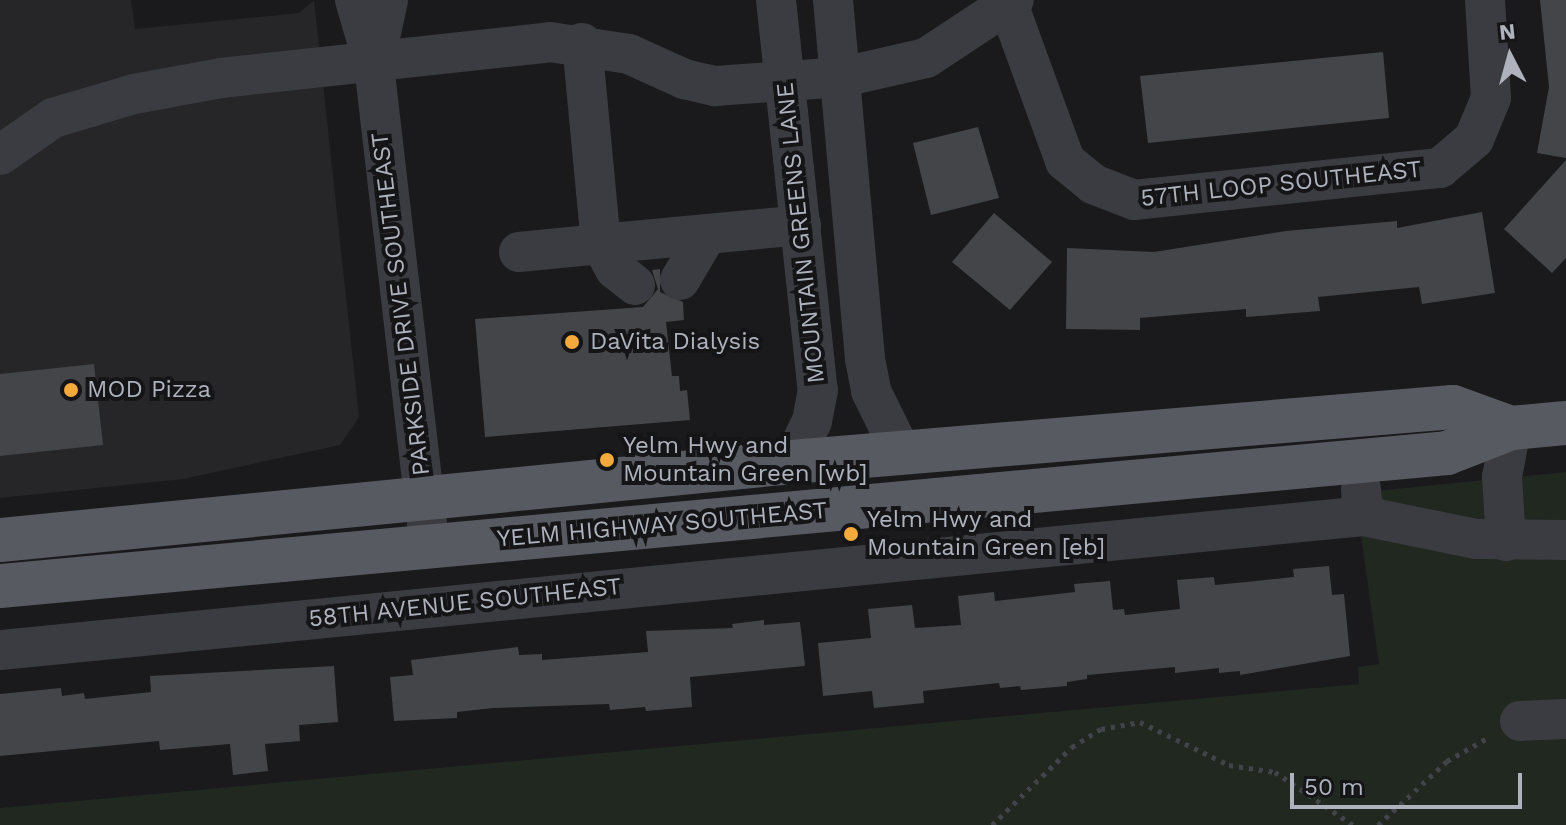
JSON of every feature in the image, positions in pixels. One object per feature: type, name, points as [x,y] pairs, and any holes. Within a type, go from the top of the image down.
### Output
[{"type":"main road","name":"YELM HIGHWAY SOUTHEAST","points":[[0,540],[423,496],[901,452],[1453,407],[1511,428]]},
{"type":"main road","name":"YELM HIGHWAY SOUTHEAST","points":[[0,586],[429,544],[1447,453],[1511,428],[1566,423]]},
{"type":"street","name":"PARKSIDE DRIVE SOUTHEAST","points":[[355,0],[374,65],[429,544]]},
{"type":"street","name":"PARKSIDE DRIVE SOUTHEAST","points":[[374,65],[388,0]]},
{"type":"street","name":"MOUNTAIN GREENS LANE","points":[[776,0],[818,390],[812,421],[792,462]]},
{"type":"street","points":[[833,0],[843,77],[865,359],[871,391],[901,452]]},
{"type":"street","name":"57TH LOOP SOUTHEAST","points":[[1011,2],[1065,161],[1093,184],[1134,200],[1440,168],[1474,139],[1491,98],[1485,0]]},
{"type":"street","points":[[0,155],[53,118],[125,96],[221,78],[374,65],[550,42],[582,43],[629,54],[684,79],[715,86],[843,77],[926,58],[1011,2]]},
{"type":"street","points":[[582,43],[601,244],[615,269],[635,285]]},
{"type":"street","points":[[519,252],[801,225]]},
{"type":"street","points":[[680,280],[707,234]]},
{"type":"street","points":[[1506,541],[1502,477],[1511,428]]},
{"type":"street","name":"58TH AVENUE SOUTHEAST","points":[[0,650],[931,556],[1362,502],[1506,541],[1566,540]]},
{"type":"street","points":[[1511,729],[1566,719]]},
{"type":"path","points":[[992,825],[1072,747],[1101,729],[1140,722],[1229,765],[1275,772],[1353,825]]},
{"type":"path","points":[[1378,825],[1447,761],[1486,737],[1511,729]]},
{"type":"shaded area","points":[[0,0],[131,0],[135,29],[299,13],[314,0],[359,417],[340,445],[183,479],[0,498]]},
{"type":"shaded area","points":[[1566,472],[1566,825],[0,825],[0,808],[1359,684],[1358,667],[1379,664],[1355,493]]},
{"type":"building","points":[[1540,0],[1566,0],[1566,158],[1537,153],[1549,87]]},
{"type":"building","points":[[1383,52],[1389,118],[1148,143],[1140,76]]},
{"type":"building","points":[[978,127],[999,198],[931,215],[913,143]]},
{"type":"building","points":[[1566,160],[1566,258],[1552,273],[1504,229]]},
{"type":"building","points":[[1482,212],[1495,293],[1422,304],[1419,287],[1318,297],[1320,311],[1246,317],[1246,309],[1140,318],[1140,330],[1066,329],[1067,248],[1154,252],[1286,231],[1397,221],[1397,228]]},
{"type":"building","points":[[994,213],[1052,262],[1010,310],[952,262]]},
{"type":"building","name":"DaVita Dialysis","points":[[660,269],[660,292],[683,302],[684,320],[666,322],[672,376],[679,376],[680,391],[687,390],[690,420],[485,437],[475,319],[643,307],[658,289],[652,270]]},
{"type":"building","points":[[94,364],[103,445],[0,456],[0,374]]},
{"type":"building","points":[[1329,566],[1332,595],[1344,594],[1350,656],[1240,675],[1240,671],[1219,673],[1219,668],[1175,673],[1175,667],[1087,675],[1087,679],[1067,682],[1067,686],[1021,690],[1020,686],[1000,688],[999,683],[923,691],[924,703],[874,708],[872,691],[823,696],[818,643],[871,638],[868,609],[912,605],[915,628],[961,625],[958,596],[994,592],[995,601],[1075,592],[1074,584],[1110,581],[1113,610],[1124,609],[1125,615],[1180,609],[1177,580],[1214,577],[1215,585],[1294,577],[1293,569]]},
{"type":"building","points":[[764,620],[764,625],[800,622],[805,666],[690,677],[692,707],[646,711],[645,707],[610,710],[609,704],[493,708],[457,712],[457,718],[394,721],[390,677],[413,675],[411,660],[518,647],[519,655],[542,654],[542,660],[648,652],[646,631],[733,628],[732,624]]},
{"type":"building","points":[[334,666],[338,722],[299,725],[300,741],[265,744],[268,771],[233,775],[230,744],[160,750],[159,741],[0,756],[0,694],[61,688],[62,696],[84,693],[85,699],[151,692],[150,676]]},
{"type":"place","name":"DaVita Dialysis","points":[[572,342]]},
{"type":"place","name":"MOD Pizza","points":[[71,390]]},
{"type":"place","name":"Yelm Hwy and Mountain Green [wb]","points":[[607,460]]},
{"type":"place","name":"Yelm Hwy and Mountain Green [eb]","points":[[851,534]]}]
